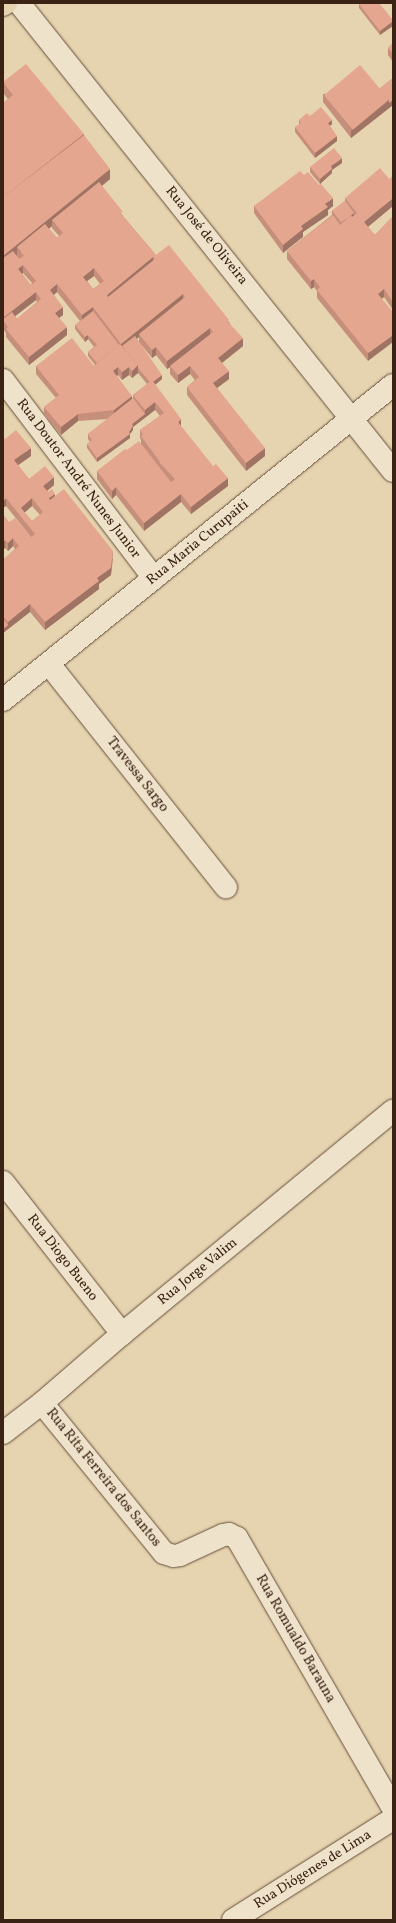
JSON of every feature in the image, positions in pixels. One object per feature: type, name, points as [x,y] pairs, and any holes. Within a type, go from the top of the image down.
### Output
[{"type":"main road","points":[[3,6],[6,3]]},
{"type":"street","name":"Rua José de Oliveira","points":[[18,3],[393,470]]},
{"type":"street","name":"Rua Doutor André Nunes Junior","points":[[3,380],[154,578]]},
{"type":"street","name":"Rua Maria Curupaiti","points":[[3,700],[393,385]]},
{"type":"street","name":"Travessa Sargo","points":[[49,664],[226,887]]},
{"type":"street","name":"Rua Jorge Valim","points":[[3,1433],[42,1404],[122,1334],[393,1111]]},
{"type":"street","name":"Rua Diogo Bueno","points":[[3,1182],[122,1334]]},
{"type":"street","name":"Rua Rita Ferreira dos Santos","points":[[42,1404],[164,1553]]},
{"type":"street","name":"Rua Romualdo Barauna","points":[[164,1553],[174,1556],[180,1555],[223,1535],[229,1534],[237,1538],[393,1808]]},
{"type":"street","name":"Rua Diógenes de Lima","points":[[233,1920],[393,1819]]},
{"type":"building","points":[[379,3],[393,21],[380,31],[359,4]]},
{"type":"building","points":[[393,43],[393,54],[388,48]]},
{"type":"building","points":[[26,64],[84,134],[3,197],[3,103],[13,95],[3,82]]},
{"type":"building","points":[[360,65],[389,99],[353,130],[324,95]]},
{"type":"building","points":[[393,78],[393,100],[389,103],[389,100],[379,89]]},
{"type":"building","points":[[321,107],[332,120],[328,123],[337,136],[315,153],[295,127],[301,123],[299,120],[307,113],[310,116]]},
{"type":"building","points":[[84,135],[110,169],[3,256],[3,197]]},
{"type":"building","points":[[334,148],[342,158],[331,166],[332,169],[320,179],[310,167]]},
{"type":"building","points":[[380,168],[389,179],[393,176],[393,198],[364,222],[375,235],[393,216],[393,302],[384,289],[378,294],[393,312],[393,335],[368,353],[317,290],[320,287],[314,279],[311,281],[287,251],[333,215],[340,225],[351,215],[352,217],[357,213],[345,198]]},
{"type":"building","points":[[300,171],[304,175],[308,172],[333,198],[325,204],[328,207],[301,226],[303,229],[283,245],[254,206]]},
{"type":"building","points":[[99,182],[123,212],[120,213],[156,255],[169,245],[229,320],[227,321],[243,338],[218,358],[229,371],[213,383],[265,448],[246,463],[187,387],[199,377],[190,366],[178,375],[170,366],[213,332],[210,328],[167,361],[156,347],[152,350],[139,334],[185,297],[183,294],[121,344],[93,307],[82,315],[57,284],[50,290],[63,307],[55,313],[67,327],[29,357],[6,329],[8,327],[3,319],[12,312],[17,319],[41,299],[36,292],[3,318],[3,258],[13,251],[19,259],[24,256],[17,247],[45,224],[57,238],[63,233],[52,220]],"holes":[[[153,257],[155,259],[108,297],[107,295]],[[23,265],[36,281],[31,285],[18,269]],[[94,268],[104,281],[93,289],[83,277]]]},
{"type":"building","points":[[345,201],[354,213],[341,223],[332,211]]},
{"type":"building","points":[[93,311],[119,345],[97,363],[88,352],[97,345],[88,335],[85,337],[75,325]]},
{"type":"building","points":[[135,336],[162,375],[153,382],[152,380],[150,382],[122,346]]},
{"type":"building","points":[[72,338],[94,366],[120,344],[138,365],[132,371],[129,367],[122,372],[118,367],[113,371],[132,396],[114,410],[78,414],[61,427],[44,407],[59,395],[36,366]]},
{"type":"building","points":[[152,380],[181,419],[178,422],[213,466],[216,464],[228,478],[191,507],[181,494],[144,523],[116,487],[112,491],[97,471],[125,449],[127,450],[139,441],[171,482],[175,479],[159,462],[141,436],[143,435],[140,430],[164,413],[155,402],[145,410],[133,395]]},
{"type":"building","points":[[133,398],[145,414],[132,424],[133,426],[129,432],[130,434],[97,458],[87,444],[92,440],[88,434]]},
{"type":"building","points":[[16,430],[31,448],[14,460],[29,479],[45,466],[54,477],[43,486],[48,492],[52,489],[55,494],[49,498],[50,500],[64,489],[113,551],[111,568],[97,578],[99,581],[45,622],[30,604],[8,622],[3,616],[3,558],[4,559],[19,546],[13,538],[8,543],[5,540],[3,542],[3,514],[9,522],[15,518],[31,537],[35,534],[6,498],[3,501],[3,437],[5,439]],"holes":[[[32,498],[43,512],[32,521],[21,508]]]},
{"type":"building","points":[[3,619],[8,625],[3,629]]}]
